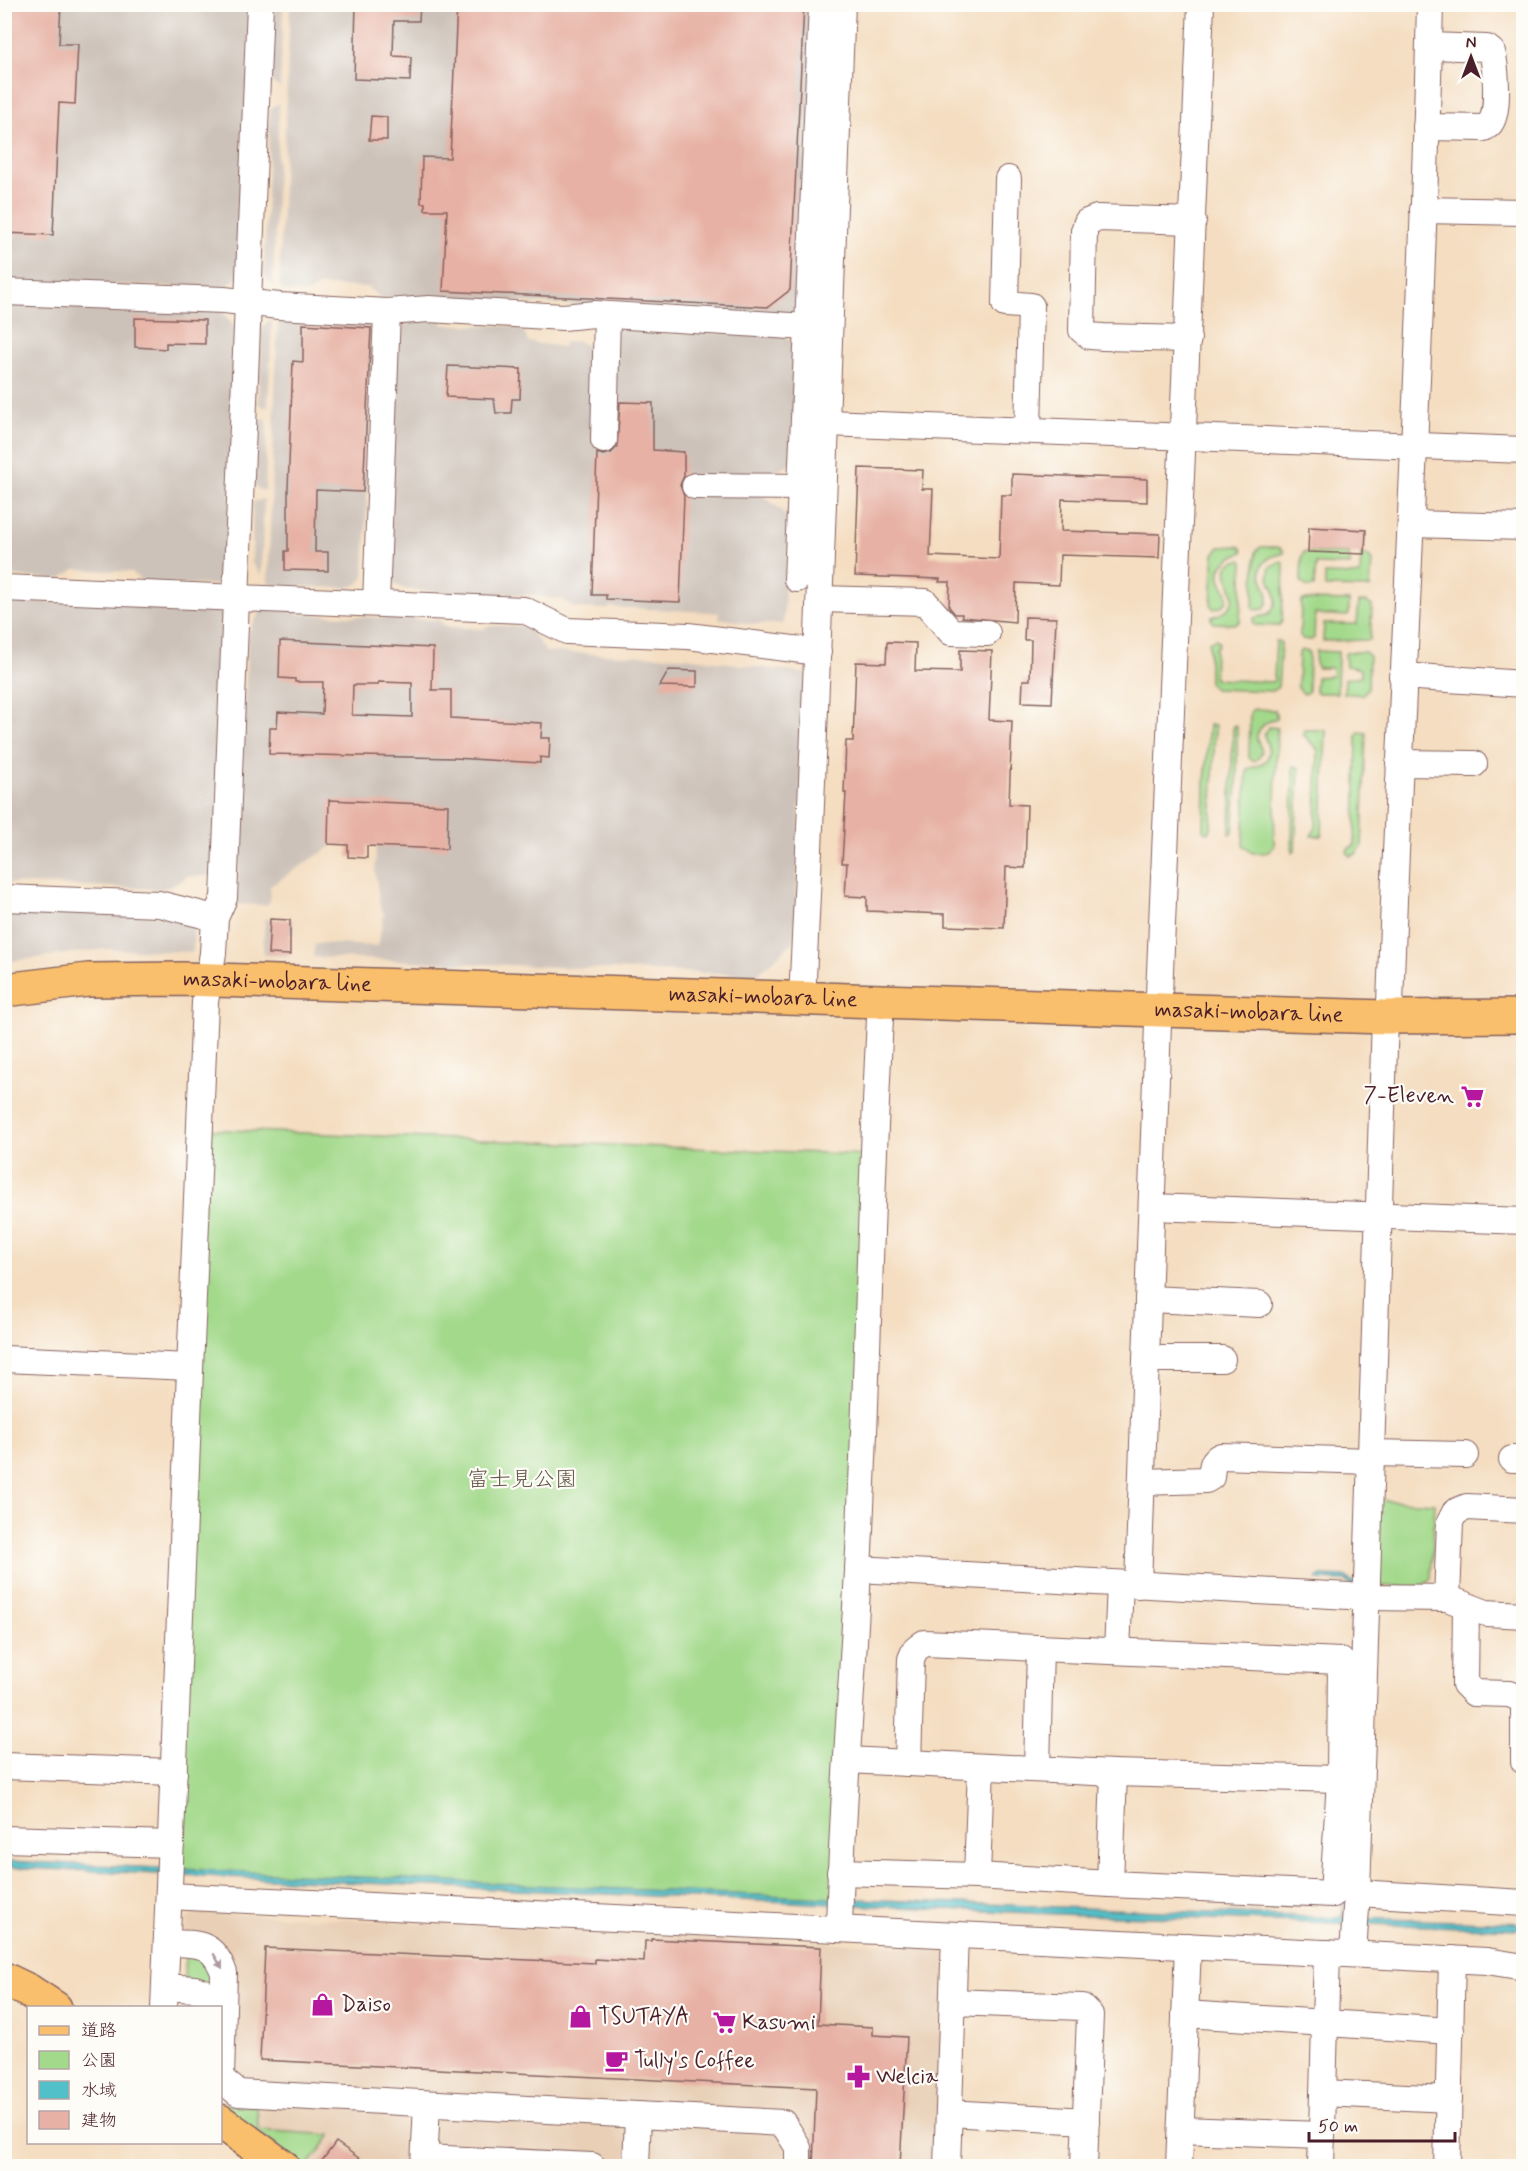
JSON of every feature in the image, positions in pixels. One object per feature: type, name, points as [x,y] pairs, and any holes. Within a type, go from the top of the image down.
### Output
[{"type":"main road","name":"masaki-mobara line","points":[[4,990],[88,980],[209,980],[1385,1017],[1524,1016]]},
{"type":"main road","points":[[4,1979],[52,2006]]},
{"type":"main road","points":[[222,2122],[282,2166]]},
{"type":"street","points":[[208,2006],[209,2000],[204,1992],[195,1989],[165,1997],[204,1014],[213,953],[215,918],[224,898],[250,303],[260,4]]},
{"type":"street","points":[[797,579],[822,4]]},
{"type":"street","points":[[802,998],[821,599],[842,4]]},
{"type":"street","points":[[1117,1651],[1129,1584],[1142,1482],[1159,1010],[1201,4]]},
{"type":"street","points":[[1353,1954],[1357,1893],[1385,1017],[1390,1004],[1402,676],[1415,446],[1430,4]]},
{"type":"street","points":[[1426,127],[1484,128],[1490,124],[1494,115],[1495,63],[1492,52],[1487,48],[1429,46]]},
{"type":"street","points":[[1008,179],[1005,304],[1031,306],[1029,430]]},
{"type":"street","points":[[1423,210],[1524,213]]},
{"type":"street","points":[[1188,339],[1090,336],[1082,330],[1084,231],[1087,222],[1097,218],[1192,221]]},
{"type":"street","points":[[4,292],[224,300],[279,306],[387,312],[429,309],[563,317],[607,315],[807,327]]},
{"type":"street","points":[[376,603],[387,312]]},
{"type":"street","points":[[604,440],[607,315]]},
{"type":"street","points":[[826,423],[1524,450]]},
{"type":"street","points":[[695,486],[801,487]]},
{"type":"street","points":[[1411,524],[1524,526]]},
{"type":"street","points":[[4,588],[237,596],[524,610],[567,631],[688,636],[818,652]]},
{"type":"street","points":[[821,599],[925,602],[951,632],[987,633]]},
{"type":"street","points":[[1402,676],[1524,684]]},
{"type":"street","points":[[1399,763],[1474,764]]},
{"type":"street","points":[[4,898],[159,904],[215,918]]},
{"type":"street","points":[[839,1929],[840,1872],[858,1569],[872,1155],[881,1001]]},
{"type":"street","points":[[1152,1208],[1524,1221]]},
{"type":"street","points":[[1148,1299],[1259,1304]]},
{"type":"street","points":[[4,1359],[190,1367]]},
{"type":"street","points":[[1146,1359],[1222,1359]]},
{"type":"street","points":[[1142,1482],[1206,1480],[1211,1477],[1216,1458],[1221,1456],[1465,1455]]},
{"type":"street","points":[[1524,1510],[1467,1507],[1455,1512],[1450,1521],[1465,1684],[1474,1693],[1509,1694],[1524,1700],[1524,1761]]},
{"type":"street","points":[[858,1569],[1456,1602],[1486,1613],[1524,1615]]},
{"type":"street","points":[[840,1872],[977,1876],[1333,1894],[1340,1779],[1341,1661],[924,1643],[915,1650],[911,1659],[908,1763]]},
{"type":"street","points":[[1037,1769],[1040,1648]]},
{"type":"street","points":[[847,1760],[1114,1773],[1340,1779]]},
{"type":"street","points":[[4,1766],[174,1772]]},
{"type":"street","points":[[977,1876],[981,1767]]},
{"type":"street","points":[[1110,1884],[1114,1773]]},
{"type":"street","points":[[4,1839],[171,1844]]},
{"type":"street","points":[[1357,1893],[1524,1903]]},
{"type":"street","points":[[169,1896],[1487,1960],[1524,1967]]},
{"type":"street","points":[[947,2166],[955,1935]]},
{"type":"street","points":[[167,1943],[205,1946],[219,1957],[225,1973],[222,2036]]},
{"type":"street","points":[[1179,2166],[1188,1946]]},
{"type":"street","points":[[1321,2166],[1327,1953]]},
{"type":"street","points":[[1447,2166],[1452,1959]]},
{"type":"street","points":[[953,2002],[1082,2007],[1090,2015],[1084,2166]]},
{"type":"street","points":[[1185,2014],[1451,2031]]},
{"type":"street","points":[[222,2080],[238,2093],[783,2123],[798,2147],[798,2166]]},
{"type":"street","points":[[1323,2093],[1449,2099]]},
{"type":"street","points":[[427,2104],[424,2162],[592,2166]]},
{"type":"street","points":[[949,2113],[1086,2121]]},
{"type":"street","points":[[636,2166],[638,2115]]},
{"type":"street","points":[[1181,2130],[1322,2135]]},
{"type":"shaded area","points":[[5,5],[251,5],[240,275],[224,289],[5,281]]},
{"type":"shaded area","points":[[274,5],[283,5],[280,88],[271,82]]},
{"type":"shaded area","points":[[290,5],[815,5],[800,304],[789,316],[420,297],[381,298],[367,287],[320,286],[308,293],[285,292],[279,285]]},
{"type":"shaded area","points":[[279,103],[273,284],[268,281],[264,272],[270,109]]},
{"type":"shaded area","points":[[5,301],[220,309],[237,330],[228,561],[221,581],[216,585],[144,583],[132,572],[75,569],[60,579],[5,576]]},
{"type":"shaded area","points":[[442,318],[443,325],[514,326],[524,331],[528,342],[563,347],[564,343],[577,341],[595,353],[613,324],[657,327],[658,334],[785,335],[798,350],[793,461],[762,481],[761,494],[782,511],[791,528],[785,581],[784,624],[752,624],[719,618],[719,613],[709,612],[611,607],[608,609],[575,608],[563,600],[532,595],[448,593],[405,589],[394,584],[389,573],[397,338],[404,324],[409,320]]},
{"type":"shaded area","points":[[272,319],[268,407],[263,407],[258,403],[261,332],[263,326]]},
{"type":"shaded area","points":[[278,320],[374,323],[364,577],[358,584],[347,588],[273,586],[268,582]]},
{"type":"shaded area","points":[[267,418],[265,491],[254,485],[257,422]]},
{"type":"shaded area","points":[[264,499],[261,576],[252,563],[253,502]]},
{"type":"shaded area","points":[[65,599],[219,606],[225,612],[215,870],[210,876],[186,876],[183,880],[162,889],[5,883],[5,600],[61,603]]},
{"type":"shaded area","points":[[263,607],[296,608],[297,614],[439,620],[446,627],[485,629],[486,626],[527,626],[546,652],[686,657],[806,674],[794,941],[757,975],[313,957],[315,943],[378,946],[384,914],[380,906],[375,871],[376,847],[367,846],[367,858],[348,857],[348,845],[335,844],[270,886],[270,902],[266,905],[237,904],[248,632]]},
{"type":"shaded area","points":[[5,909],[165,916],[194,920],[193,952],[105,949],[5,962]]},
{"type":"shaded area","points":[[265,919],[293,920],[293,934],[290,934],[290,956],[263,955]]},
{"type":"shaded area","points":[[196,1912],[948,1948],[938,2166],[303,2166],[222,2106],[222,2006],[183,2006],[186,1920]]},
{"type":"green space","points":[[1238,546],[1243,552],[1226,561],[1220,573],[1221,582],[1227,593],[1227,601],[1221,607],[1214,609],[1211,606],[1214,554],[1220,547]]},
{"type":"green space","points":[[1261,547],[1278,547],[1284,553],[1271,557],[1261,569],[1268,602],[1264,609],[1257,610],[1253,609],[1256,551]]},
{"type":"green space","points":[[1304,552],[1349,554],[1350,565],[1316,564],[1314,587],[1307,587],[1301,581]]},
{"type":"green space","points":[[1361,554],[1372,560],[1370,588],[1325,587],[1325,574],[1360,575]]},
{"type":"green space","points":[[1241,560],[1243,562],[1240,621],[1236,624],[1214,623],[1212,617],[1226,610],[1232,602],[1233,593],[1226,569],[1230,563]]},
{"type":"green space","points":[[1279,562],[1284,566],[1282,622],[1278,626],[1255,625],[1254,618],[1268,615],[1274,607],[1276,595],[1269,574],[1270,567]]},
{"type":"green space","points":[[1303,600],[1349,601],[1349,614],[1347,616],[1315,614],[1314,638],[1302,639],[1300,636]]},
{"type":"green space","points":[[1359,602],[1367,602],[1372,606],[1370,640],[1323,641],[1324,624],[1357,624]]},
{"type":"green space","points":[[1215,639],[1219,641],[1215,648],[1214,679],[1272,682],[1276,641],[1281,643],[1278,687],[1272,691],[1214,689],[1209,682],[1209,642]]},
{"type":"green space","points":[[1301,650],[1309,652],[1308,692],[1304,694],[1298,688]]},
{"type":"green space","points":[[1316,651],[1338,652],[1337,693],[1315,691],[1316,677],[1333,676],[1332,668],[1318,668],[1315,663]]},
{"type":"green space","points":[[1365,652],[1369,655],[1368,688],[1362,695],[1344,693],[1345,679],[1361,676],[1361,669],[1346,666],[1345,654]]},
{"type":"green space","points":[[1255,709],[1275,710],[1277,718],[1266,723],[1258,731],[1257,739],[1262,753],[1258,759],[1253,761],[1249,758],[1250,714]]},
{"type":"green space","points":[[1209,725],[1215,726],[1211,829],[1207,833],[1204,831]]},
{"type":"green space","points":[[1235,725],[1237,727],[1237,782],[1233,833],[1230,834],[1233,728]]},
{"type":"green space","points":[[1269,727],[1277,728],[1274,845],[1268,852],[1252,853],[1243,845],[1247,769],[1263,763],[1268,757],[1269,752],[1264,733]]},
{"type":"green space","points":[[1304,730],[1326,730],[1322,836],[1311,836],[1316,827],[1318,750],[1303,734]]},
{"type":"green space","points":[[1366,733],[1362,846],[1356,854],[1350,856],[1348,849],[1355,845],[1357,734]]},
{"type":"green space","points":[[1293,766],[1299,768],[1295,850],[1292,852]]},
{"type":"green space","name":"富士見公園","points":[[199,1129],[872,1155],[840,1899],[170,1870]]},
{"type":"green space","points":[[1375,1500],[1435,1503],[1431,1578],[1421,1587],[1372,1586]]},
{"type":"green space","points":[[185,1951],[194,1951],[211,1968],[217,1995],[184,1980]]},
{"type":"green space","points":[[222,2105],[257,2106],[258,2130],[331,2135],[308,2166],[303,2166]]},
{"type":"water","points":[[1320,1576],[1345,1577],[1354,1584],[1356,1670],[1343,1918],[1523,1923],[1524,1929],[1057,1914],[5,1867],[5,1861],[729,1894],[1338,1918],[1343,1913],[1354,1605],[1352,1587],[1346,1581],[1316,1578]]},
{"type":"building","points":[[4,4],[61,4],[59,44],[78,44],[75,104],[59,103],[53,235],[4,233]]},
{"type":"building","points":[[356,4],[420,4],[419,21],[394,21],[393,56],[411,57],[410,81],[354,79]]},
{"type":"building","points":[[457,4],[804,4],[790,290],[768,307],[443,291],[447,210],[425,210],[425,203],[421,203],[422,157],[450,158]]},
{"type":"building","points":[[371,116],[387,117],[387,140],[369,140]]},
{"type":"building","points":[[135,318],[205,320],[205,344],[166,343],[166,349],[135,347]]},
{"type":"building","points":[[303,324],[371,328],[363,492],[316,490],[315,552],[328,552],[328,571],[285,570],[285,551],[288,551],[293,361],[303,362]]},
{"type":"building","points":[[448,366],[521,369],[520,399],[512,399],[511,413],[496,413],[494,399],[446,397]]},
{"type":"building","points":[[620,402],[653,403],[653,450],[684,452],[684,476],[680,485],[684,496],[680,602],[606,599],[606,595],[592,595],[597,453],[603,455],[611,453],[617,447]]},
{"type":"building","points":[[859,468],[923,470],[922,489],[933,489],[930,556],[999,559],[1001,495],[1012,495],[1012,474],[1147,479],[1147,502],[1062,499],[1061,531],[1160,534],[1159,558],[1060,555],[1059,585],[1016,583],[1015,622],[962,617],[962,614],[955,614],[949,607],[950,582],[939,582],[940,579],[855,576]]},
{"type":"building","points":[[1309,527],[1366,530],[1365,554],[1308,552]]},
{"type":"building","points":[[1025,617],[1056,618],[1052,703],[1022,702],[1023,680],[1030,680],[1031,640],[1024,640]]},
{"type":"building","points":[[280,641],[433,648],[432,690],[451,690],[451,718],[542,723],[541,738],[550,738],[549,758],[540,757],[540,763],[454,758],[269,754],[270,728],[277,728],[278,712],[322,714],[323,682],[295,682],[295,679],[279,678]],"holes":[[[378,682],[412,683],[412,717],[352,715],[353,685],[378,685]]]},
{"type":"building","points":[[887,642],[916,643],[915,671],[960,672],[960,650],[992,651],[989,720],[1012,721],[1009,804],[1027,805],[1025,868],[1006,867],[1004,928],[945,926],[945,914],[867,911],[867,897],[845,896],[847,863],[842,863],[846,741],[853,741],[856,662],[886,663]]},
{"type":"building","points":[[669,670],[697,671],[697,687],[660,686]]},
{"type":"building","points":[[329,800],[448,805],[447,849],[367,846],[367,858],[348,857],[348,845],[328,844]]},
{"type":"building","points":[[270,919],[290,920],[290,955],[268,954]]},
{"type":"building","points":[[651,1939],[821,1947],[818,2024],[873,2027],[873,2035],[907,2037],[900,2166],[813,2166],[816,2088],[260,2060],[265,1948],[595,1963],[595,1959],[644,1962],[645,1941],[651,1941]]},
{"type":"building","points":[[336,2142],[370,2166],[318,2166]]},
{"type":"place","name":"7-Eleven","points":[[1472,1096]]},
{"type":"place","name":"Daiso","points":[[323,2005]]},
{"type":"place","name":"TSUTAYA","points":[[580,2017]]},
{"type":"place","name":"Kasumi","points":[[724,2023]]},
{"type":"place","name":"Tully's Coffee","points":[[616,2061]]},
{"type":"place","name":"Welcia","points":[[858,2077]]}]
